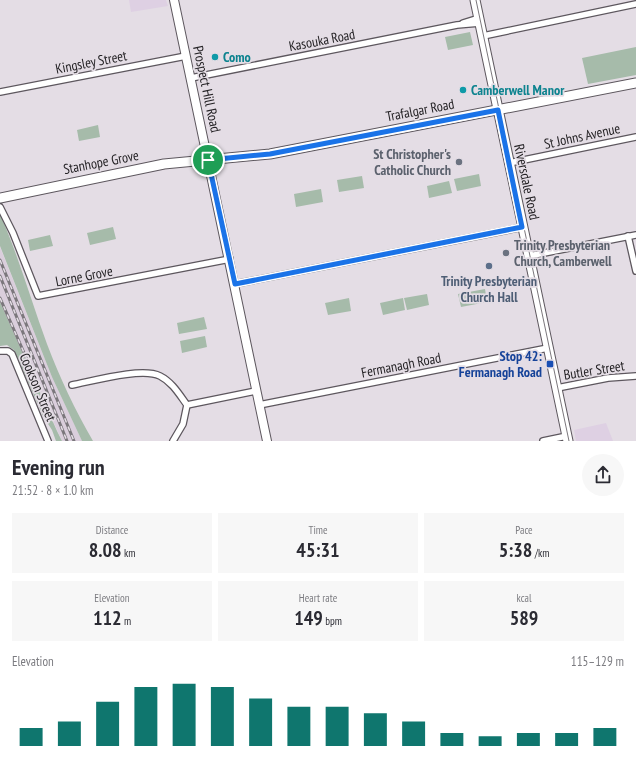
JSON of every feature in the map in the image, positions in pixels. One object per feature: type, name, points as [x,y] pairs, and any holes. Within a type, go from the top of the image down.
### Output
[{"type":"main road","name":"Prospect Hill Road","points":[[174,0],[230,259],[267,441]]},
{"type":"main road","name":"Riversdale Road","points":[[475,0],[567,438]]},
{"type":"main road","name":"Trafalgar Road","points":[[208,160],[270,154],[636,83]]},
{"type":"main road","name":"Stanhope Grove","points":[[0,198],[144,168],[208,160]]},
{"type":"street","points":[[482,36],[636,4]]},
{"type":"street","name":"Kasouka Road","points":[[191,78],[479,21]]},
{"type":"street","name":"Kingsley Street","points":[[0,92],[186,56]]},
{"type":"street","name":"St Johns Avenue","points":[[509,163],[636,137]]},
{"type":"street","name":"Lorne Grove","points":[[0,207],[13,233],[38,296],[230,259]]},
{"type":"street","points":[[235,284],[522,227]]},
{"type":"street","points":[[529,256],[636,235]]},
{"type":"street","points":[[628,236],[636,271]]},
{"type":"street","name":"Fermanagh Road","points":[[259,405],[548,348]]},
{"type":"street","name":"Cookson Street","points":[[0,351],[8,351],[12,354],[48,441]]},
{"type":"street","points":[[72,385],[142,372],[159,376],[175,387],[186,405],[183,424],[173,441]]},
{"type":"street","name":"Butler Street","points":[[556,388],[608,378],[636,376]]},
{"type":"street","points":[[186,405],[256,391]]},
{"type":"street","points":[[543,441],[567,438]]},
{"type":"shaded area","points":[[129,0],[166,0],[168,6],[131,12]]},
{"type":"shaded area","points":[[0,247],[52,377],[82,441],[62,441],[0,302]]},
{"type":"shaded area","points":[[606,423],[613,441],[576,441],[574,430]]},
{"type":"green space","points":[[470,32],[473,45],[448,50],[445,37]]},
{"type":"green space","points":[[636,47],[636,75],[588,84],[582,58]]},
{"type":"green space","points":[[98,125],[100,137],[79,141],[77,130]]},
{"type":"green space","points":[[479,174],[481,186],[457,191],[454,179]]},
{"type":"green space","points":[[362,176],[364,188],[339,192],[337,180]]},
{"type":"green space","points":[[449,181],[452,193],[429,198],[427,186]]},
{"type":"green space","points":[[321,189],[323,202],[296,207],[294,194]]},
{"type":"green space","points":[[0,214],[13,246],[52,357],[74,406],[93,441],[82,441],[52,377],[0,246]]},
{"type":"green space","points":[[113,227],[116,239],[90,245],[87,233]]},
{"type":"green space","points":[[50,235],[53,246],[30,251],[28,240]]},
{"type":"green space","points":[[485,289],[487,302],[461,307],[458,294]]},
{"type":"green space","points":[[427,294],[429,305],[407,310],[404,298]]},
{"type":"green space","points":[[349,298],[351,311],[328,315],[325,303]]},
{"type":"green space","points":[[403,298],[405,310],[383,315],[380,303]]},
{"type":"green space","points":[[0,302],[62,441],[56,441],[52,430],[43,416],[14,350],[7,345],[0,346]]},
{"type":"green space","points":[[204,317],[207,329],[179,334],[177,323]]},
{"type":"green space","points":[[205,336],[207,347],[182,353],[180,341]]},
{"type":"tram line","points":[[476,0],[569,441]]},
{"type":"railway","points":[[0,260],[74,441]]},
{"type":"railway","points":[[0,276],[67,441]]},
{"type":"railway","points":[[0,298],[32,371]]},
{"type":"place","name":"Como","points":[[215,57]]},
{"type":"place","name":"Camberwell Manor","points":[[463,90]]},
{"type":"place","name":"St Christopher's Catholic Church","points":[[459,162]]},
{"type":"place","name":"Trinity Presbyterian Church, Camberwell","points":[[506,253]]},
{"type":"place","name":"Trinity Presbyterian Church Hall","points":[[489,266]]},
{"type":"place","name":"Stop 42: Fermanagh Road","points":[[550,364]]},
{"type":"route","points":[[498,110],[522,227],[235,284],[208,160],[270,154],[439,120],[498,110]]}]
